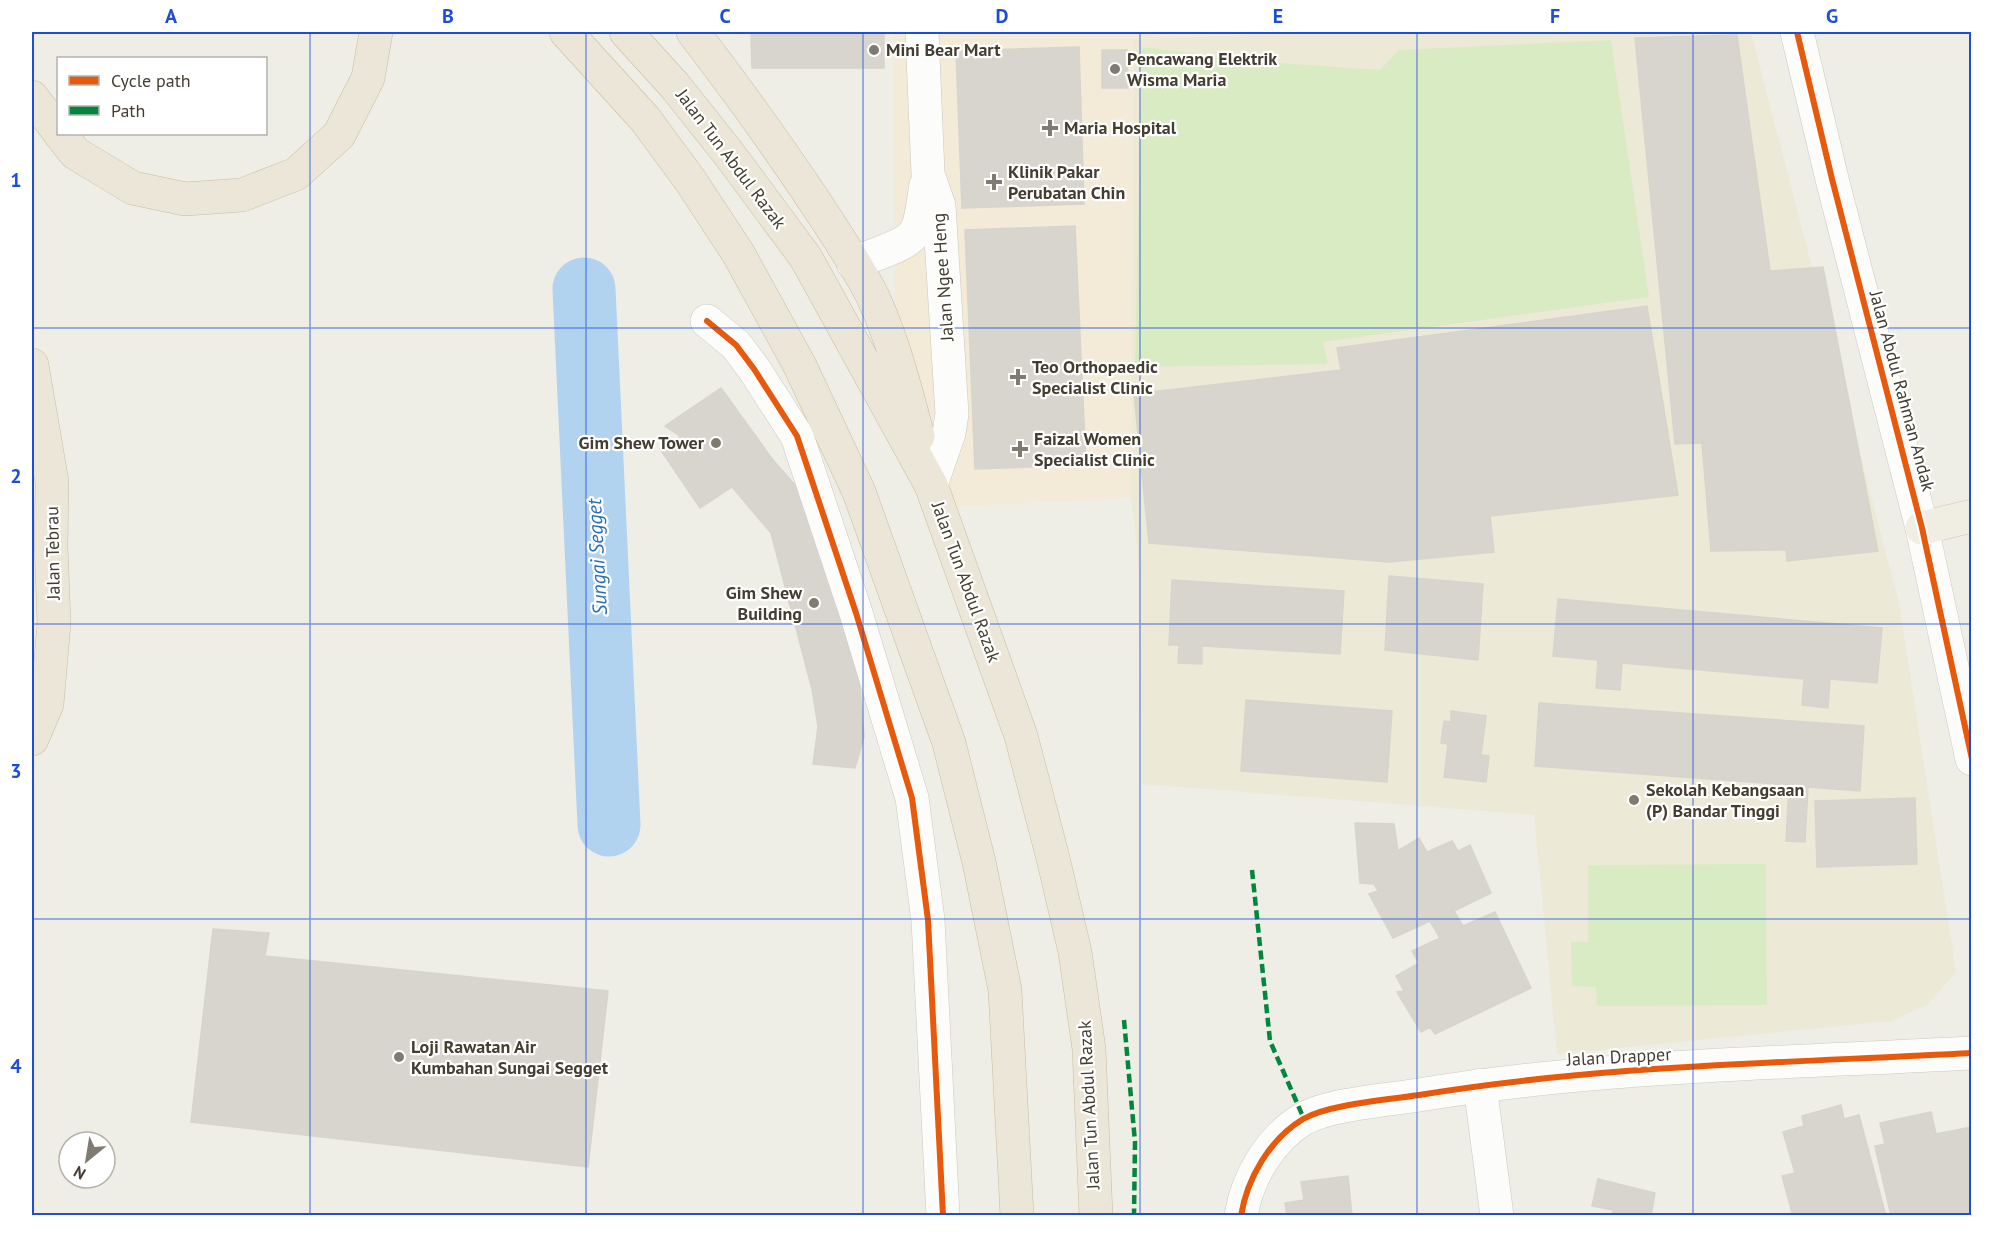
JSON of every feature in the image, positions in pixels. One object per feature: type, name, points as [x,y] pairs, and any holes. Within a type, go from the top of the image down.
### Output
[{"type":"highway","points":[[61,135],[75,153],[133,188],[185,199],[242,195],[296,174],[339,135],[368,78],[376,32]]},
{"type":"highway","points":[[566,32],[645,119],[690,180],[738,253],[800,366],[859,492],[949,743],[979,862],[1005,990],[1017,1215]]},
{"type":"highway","name":"Jalan Tun Abdul Razak","points":[[626,32],[675,86],[806,258],[931,485],[1021,736],[1075,952],[1089,1050],[1096,1215]]},
{"type":"highway","points":[[693,32],[746,101],[793,170],[873,297],[903,378],[931,485]]},
{"type":"highway","points":[[32,97],[57,130]]},
{"type":"highway","name":"Jalan Tebrau","points":[[32,365],[52,482],[51,546],[54,624],[47,704],[32,739]]},
{"type":"main road","points":[[1922,528],[1971,516]]},
{"type":"street","name":"Jalan Ngee Heng","points":[[922,32],[928,174],[939,206],[952,414],[950,433],[931,485]]},
{"type":"street","name":"Jalan Abdul Rahman Andak","points":[[1797,32],[1922,528],[1971,759]]},
{"type":"street","points":[[853,263],[907,241],[915,233],[928,174]]},
{"type":"street","points":[[707,321],[736,345],[797,436],[856,613],[912,798],[928,920],[943,1215]]},
{"type":"street","name":"Jalan Drapper","points":[[1241,1215],[1243,1201],[1257,1169],[1279,1138],[1304,1119],[1338,1108],[1480,1085],[1581,1074],[1971,1053]]},
{"type":"street","points":[[1480,1085],[1497,1215]]},
{"type":"shaded area","points":[[894,32],[1303,32],[1134,40],[1131,498],[944,507],[895,325]]},
{"type":"shaded area","points":[[1303,32],[1751,32],[1899,603],[1956,972],[1928,1004],[1892,1021],[1557,1054],[1534,815],[1142,784],[1138,556],[1131,498],[1134,40]]},
{"type":"green space","points":[[1611,40],[1649,297],[1323,342],[1328,364],[1135,367],[1142,47],[1268,62],[1380,70],[1399,50]]},
{"type":"green space","points":[[1766,864],[1767,1005],[1597,1006],[1596,987],[1572,986],[1571,942],[1588,942],[1588,865]]},
{"type":"building","points":[[751,32],[884,32],[884,34],[751,34]]},
{"type":"building","points":[[751,34],[884,34],[884,68],[752,68]]},
{"type":"building","points":[[1737,35],[1770,271],[1823,267],[1878,551],[1787,561],[1786,550],[1711,551],[1702,443],[1675,444],[1635,38]]},
{"type":"building","points":[[1079,47],[1084,204],[962,208],[956,51]]},
{"type":"building","name":"Pencawang Elektrik Wisma Maria","points":[[1102,50],[1127,50],[1128,88],[1102,88]]},
{"type":"building","points":[[1075,226],[1086,465],[975,469],[965,230]]},
{"type":"building","points":[[1647,306],[1678,495],[1490,516],[1494,552],[1389,562],[1149,543],[1134,394],[1341,370],[1337,348]]},
{"type":"building","name":"Gim Shew Tower","points":[[721,388],[773,460],[700,508],[660,449],[681,437],[665,426]]},
{"type":"building","name":"Gim Shew Building","points":[[773,460],[802,493],[843,619],[860,688],[864,737],[855,768],[813,764],[818,727],[812,689],[771,533],[732,487]]},
{"type":"building","points":[[1389,576],[1483,584],[1478,660],[1385,650]]},
{"type":"building","points":[[1172,580],[1344,591],[1340,654],[1202,646],[1202,664],[1178,663],[1179,645],[1169,645]]},
{"type":"building","points":[[1558,599],[1882,628],[1877,683],[1830,679],[1828,708],[1802,705],[1804,679],[1622,663],[1620,690],[1596,688],[1598,660],[1553,656]]},
{"type":"building","points":[[1246,700],[1392,711],[1387,782],[1241,771]]},
{"type":"building","points":[[1539,703],[1864,726],[1860,791],[1808,787],[1805,842],[1786,841],[1789,785],[1535,766]]},
{"type":"building","points":[[1451,711],[1486,716],[1481,755],[1489,756],[1486,782],[1444,777],[1448,744],[1441,743],[1444,721],[1451,722]]},
{"type":"building","points":[[1915,798],[1917,864],[1817,867],[1815,801]]},
{"type":"building","points":[[1355,823],[1394,824],[1398,851],[1419,838],[1427,852],[1452,841],[1458,851],[1470,845],[1491,893],[1454,911],[1463,926],[1495,912],[1531,988],[1435,1034],[1430,1027],[1421,1032],[1397,992],[1404,991],[1396,976],[1419,963],[1412,951],[1440,938],[1430,921],[1393,938],[1369,894],[1378,891],[1374,884],[1360,883]]},
{"type":"building","name":"Loji Rawatan Air Kumbahan Sungai Segget","points":[[213,929],[269,933],[265,956],[608,991],[588,1167],[191,1122]]},
{"type":"building","points":[[1841,1105],[1844,1119],[1859,1115],[1886,1216],[1793,1216],[1782,1176],[1795,1173],[1783,1132],[1804,1126],[1802,1116]]},
{"type":"building","points":[[1931,1112],[1936,1134],[1972,1127],[1972,1216],[1891,1216],[1875,1146],[1885,1144],[1880,1123]]},
{"type":"building","points":[[1348,1176],[1352,1216],[1287,1216],[1285,1203],[1304,1200],[1301,1182]]},
{"type":"building","points":[[1598,1179],[1655,1193],[1651,1216],[1612,1216],[1613,1210],[1592,1206]]},
{"type":"waterway","name":"Sungai Segget","points":[[584,289],[609,825]]},
{"type":"marked path","points":[[1252,870],[1270,1041],[1304,1119]]},
{"type":"marked path","points":[[1124,1020],[1135,1142],[1134,1216]]},
{"type":"cycle path","points":[[1797,32],[1832,179],[1922,528],[1972,759]]},
{"type":"cycle path","points":[[707,321],[736,345],[797,436],[856,613],[912,798],[928,920],[943,1216]]},
{"type":"cycle path","points":[[1241,1216],[1255,1174],[1270,1148],[1280,1137],[1303,1119],[1343,1106],[1487,1085],[1625,1071],[1972,1053]]},
{"type":"place","name":"Mini Bear Mart","points":[[874,50]]},
{"type":"place","name":"Pencawang Elektrik Wisma Maria","points":[[1115,69]]},
{"type":"place","name":"Maria Hospital","points":[[1050,128]]},
{"type":"place","name":"Klinik Pakar Perubatan Chin","points":[[994,182]]},
{"type":"place","name":"Teo Orthopaedic Specialist Clinic","points":[[1018,377]]},
{"type":"place","name":"Gim Shew Tower","points":[[716,443]]},
{"type":"place","name":"Faizal Women Specialist Clinic","points":[[1020,449]]},
{"type":"place","name":"Gim Shew Building","points":[[814,603]]},
{"type":"place","name":"Sekolah Kebangsaan (P) Bandar Tinggi","points":[[1634,800]]},
{"type":"place","name":"Loji Rawatan Air Kumbahan Sungai Segget","points":[[399,1057]]}]
